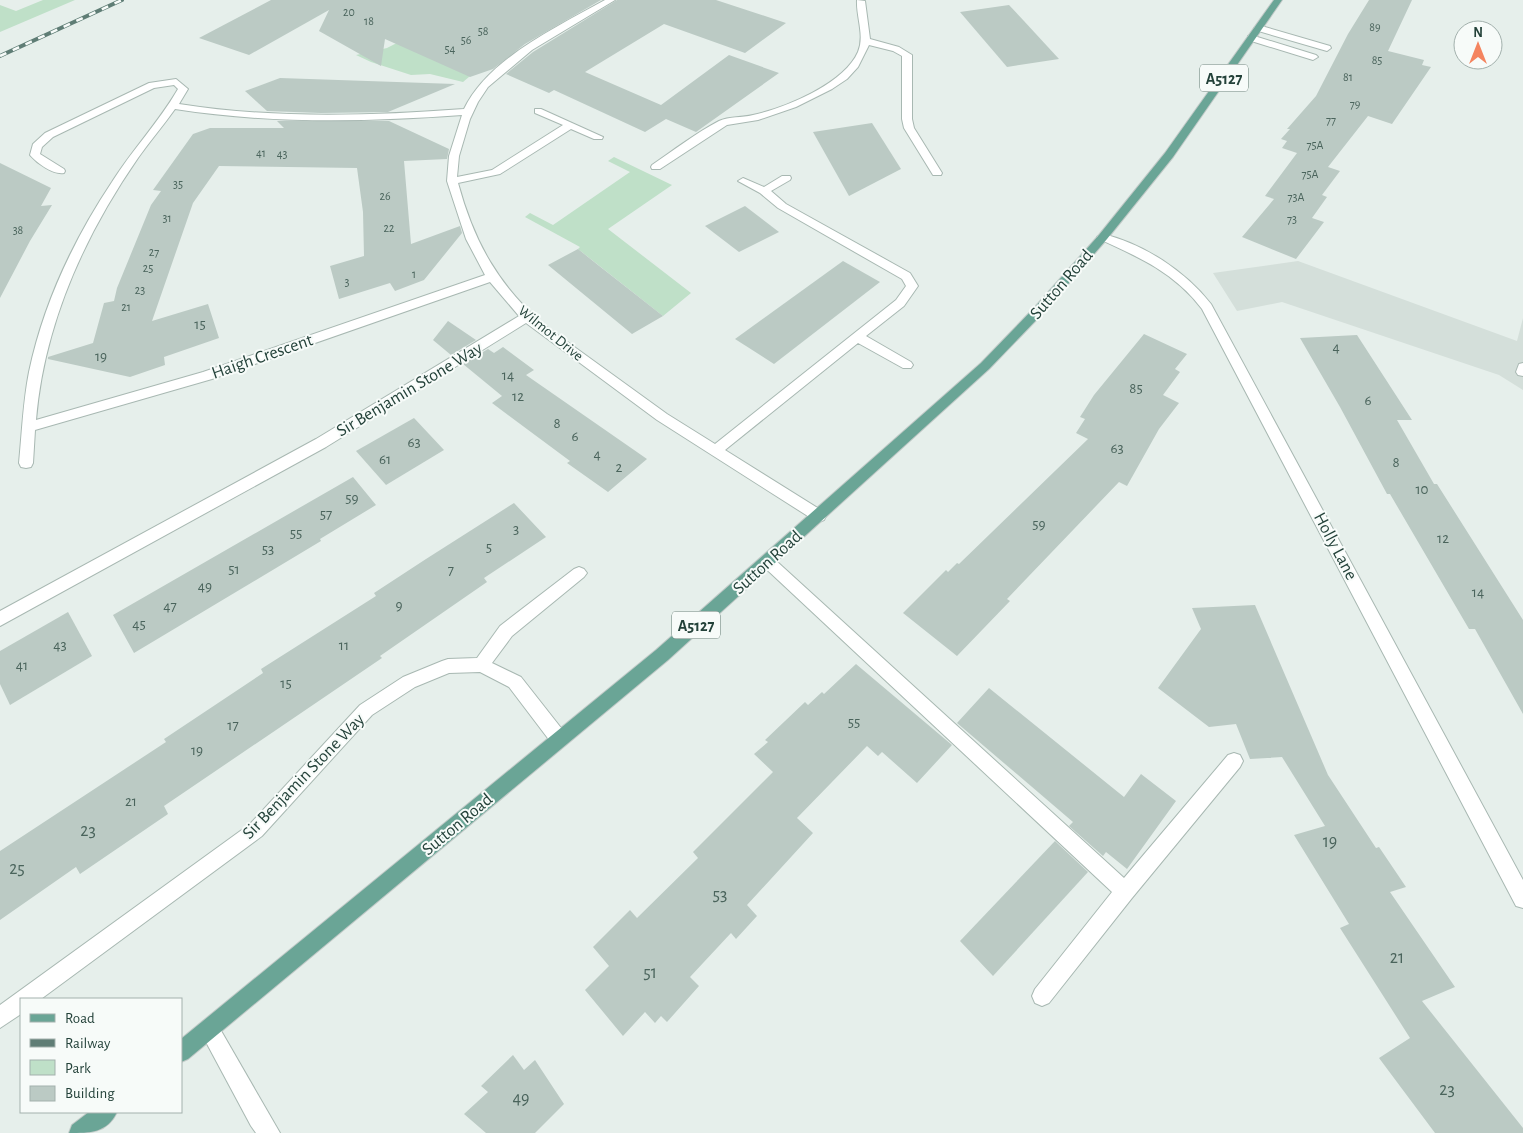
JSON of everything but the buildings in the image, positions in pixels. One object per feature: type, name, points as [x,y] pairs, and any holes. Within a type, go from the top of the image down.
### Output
[{"type":"main road","name":"Sutton Road","points":[[182,1051],[662,655],[985,366],[1040,310],[1103,237],[1169,155],[1278,0]]},
{"type":"main road","points":[[80,1133],[105,1113]]},
{"type":"street","name":"Wilmot Drive","points":[[611,0],[542,38],[484,86],[467,112],[456,149],[452,181],[466,232],[492,277],[527,317],[662,417],[819,516]]},
{"type":"street","points":[[656,167],[724,122],[755,118],[793,104],[830,87],[855,65],[866,41],[863,0],[852,0]]},
{"type":"street","points":[[1255,33],[1327,48]]},
{"type":"street","points":[[1255,33],[1313,57]]},
{"type":"street","points":[[866,41],[896,49],[907,55],[907,119],[909,128],[937,173]]},
{"type":"street","points":[[26,463],[38,363],[56,302],[74,257],[92,223],[132,158],[173,106],[183,89],[176,82],[152,85],[49,135],[37,146],[35,156],[60,171]]},
{"type":"street","points":[[173,106],[203,112],[266,118],[337,120],[467,112]]},
{"type":"street","points":[[538,111],[598,137]]},
{"type":"street","points":[[452,181],[496,172],[570,125]]},
{"type":"street","points":[[764,191],[786,178]]},
{"type":"street","points":[[716,450],[900,303],[912,286],[906,276],[782,206],[764,191],[743,181]]},
{"type":"street","name":"Holly Lane","points":[[1103,237],[1167,266],[1183,279],[1207,307],[1523,899]]},
{"type":"street","name":"Haigh Crescent","points":[[29,427],[207,376],[492,277]]},
{"type":"street","name":"Sir Benjamin Stone Way","points":[[0,618],[321,443],[527,317]]},
{"type":"street","points":[[858,337],[907,365]]},
{"type":"street","points":[[768,562],[1125,891]]},
{"type":"street","points":[[481,665],[506,631],[579,573]]},
{"type":"street","name":"Sir Benjamin Stone Way","points":[[26,998],[256,830],[366,710],[409,682],[448,666],[481,665],[515,682],[560,739]]},
{"type":"street","points":[[1042,996],[1125,891],[1234,761]]},
{"type":"street","points":[[0,1018],[20,1003]]},
{"type":"street","points":[[209,1030],[259,1118],[270,1133]]},
{"type":"shaded area","points":[[1298,261],[1517,341],[1523,318],[1523,390],[1499,375],[1282,302],[1237,311],[1213,273]]},
{"type":"green space","points":[[43,0],[75,0],[0,32],[0,5],[16,11]]},
{"type":"green space","points":[[479,1],[495,55],[463,82],[430,74],[411,75],[356,55],[387,48]]},
{"type":"green space","points":[[614,157],[672,185],[608,229],[691,293],[663,316],[578,249],[580,247],[525,217],[530,213],[553,225],[630,172],[608,161]]},
{"type":"railway","points":[[0,56],[122,0]]}]
